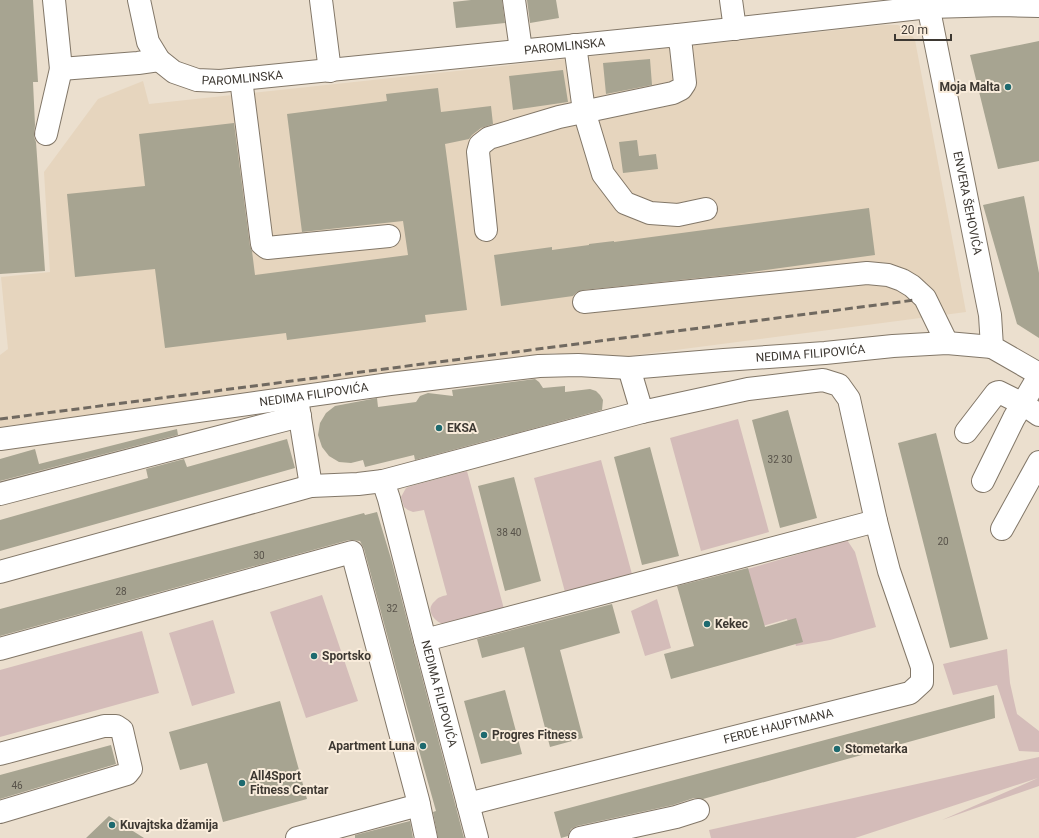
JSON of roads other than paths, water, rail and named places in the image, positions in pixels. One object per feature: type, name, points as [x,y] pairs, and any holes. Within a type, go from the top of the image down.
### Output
[{"type":"street","points":[[46,134],[61,69],[54,0]]},
{"type":"street","name":"PAROMLINSKA","points":[[139,0],[148,42],[158,60],[174,72],[197,80],[220,81],[735,29],[928,4],[1039,6]]},
{"type":"street","points":[[321,0],[330,70]]},
{"type":"street","points":[[514,0],[521,50]]},
{"type":"street","points":[[731,0],[735,29]]},
{"type":"street","name":"ENVERA ŠEHOVIĆA","points":[[928,4],[990,316],[992,347]]},
{"type":"street","points":[[486,230],[478,152],[480,145],[489,138],[559,117],[674,93],[681,89],[685,83],[681,47],[678,35]]},
{"type":"street","points":[[575,45],[584,111],[603,174],[625,203],[650,213],[678,215],[706,210]]},
{"type":"street","points":[[61,69],[158,60]]},
{"type":"street","points":[[241,79],[262,244],[267,248],[389,236]]},
{"type":"street","points":[[584,302],[867,273],[888,275],[902,280],[912,286],[925,298],[947,343]]},
{"type":"street","name":"NEDIMA FILIPOVIĆA","points":[[0,439],[390,384],[539,366],[578,365],[629,368],[947,343],[992,347]]},
{"type":"street","points":[[983,482],[1031,410],[1039,375],[992,347]]},
{"type":"street","points":[[0,572],[311,486],[358,484],[384,481],[642,412],[748,389],[823,380],[866,349]]},
{"type":"street","points":[[629,368],[642,412]]},
{"type":"street","name":"FERDE HAUPTMANA","points":[[468,804],[910,693],[922,682],[922,667],[889,571],[876,521],[849,399],[839,385],[823,380]]},
{"type":"street","points":[[966,432],[996,393],[1001,392],[1031,410]]},
{"type":"street","name":"NEDIMA FILIPOVIĆA","points":[[0,494],[299,410],[311,486]]},
{"type":"street","points":[[1002,529],[1039,462]]},
{"type":"street","name":"NEDIMA FILIPOVIĆA","points":[[384,481],[477,838]]},
{"type":"street","points":[[425,640],[876,521]]},
{"type":"street","points":[[0,649],[352,552],[419,805],[426,838]]},
{"type":"street","points":[[0,754],[104,726],[116,726],[122,730],[131,769],[127,774],[0,812]]},
{"type":"street","points":[[297,838],[419,805]]},
{"type":"street","points":[[580,838],[676,817],[698,810]]},
{"type":"railway","points":[[0,419],[915,300]]},
{"type":"place","name":"Moja Malta","points":[[1008,87]]},
{"type":"place","name":"EKSA","points":[[439,428]]},
{"type":"place","name":"Kekec","points":[[707,624]]},
{"type":"place","name":"Sportsko","points":[[314,656]]},
{"type":"place","name":"Progres Fitness","points":[[484,735]]},
{"type":"place","name":"Apartment Luna","points":[[423,746]]},
{"type":"place","name":"Stometarka","points":[[837,749]]},
{"type":"place","name":"All4Sport Fitness Centar","points":[[242,783]]},
{"type":"place","name":"Kuvajtska džamija","points":[[112,825]]}]
